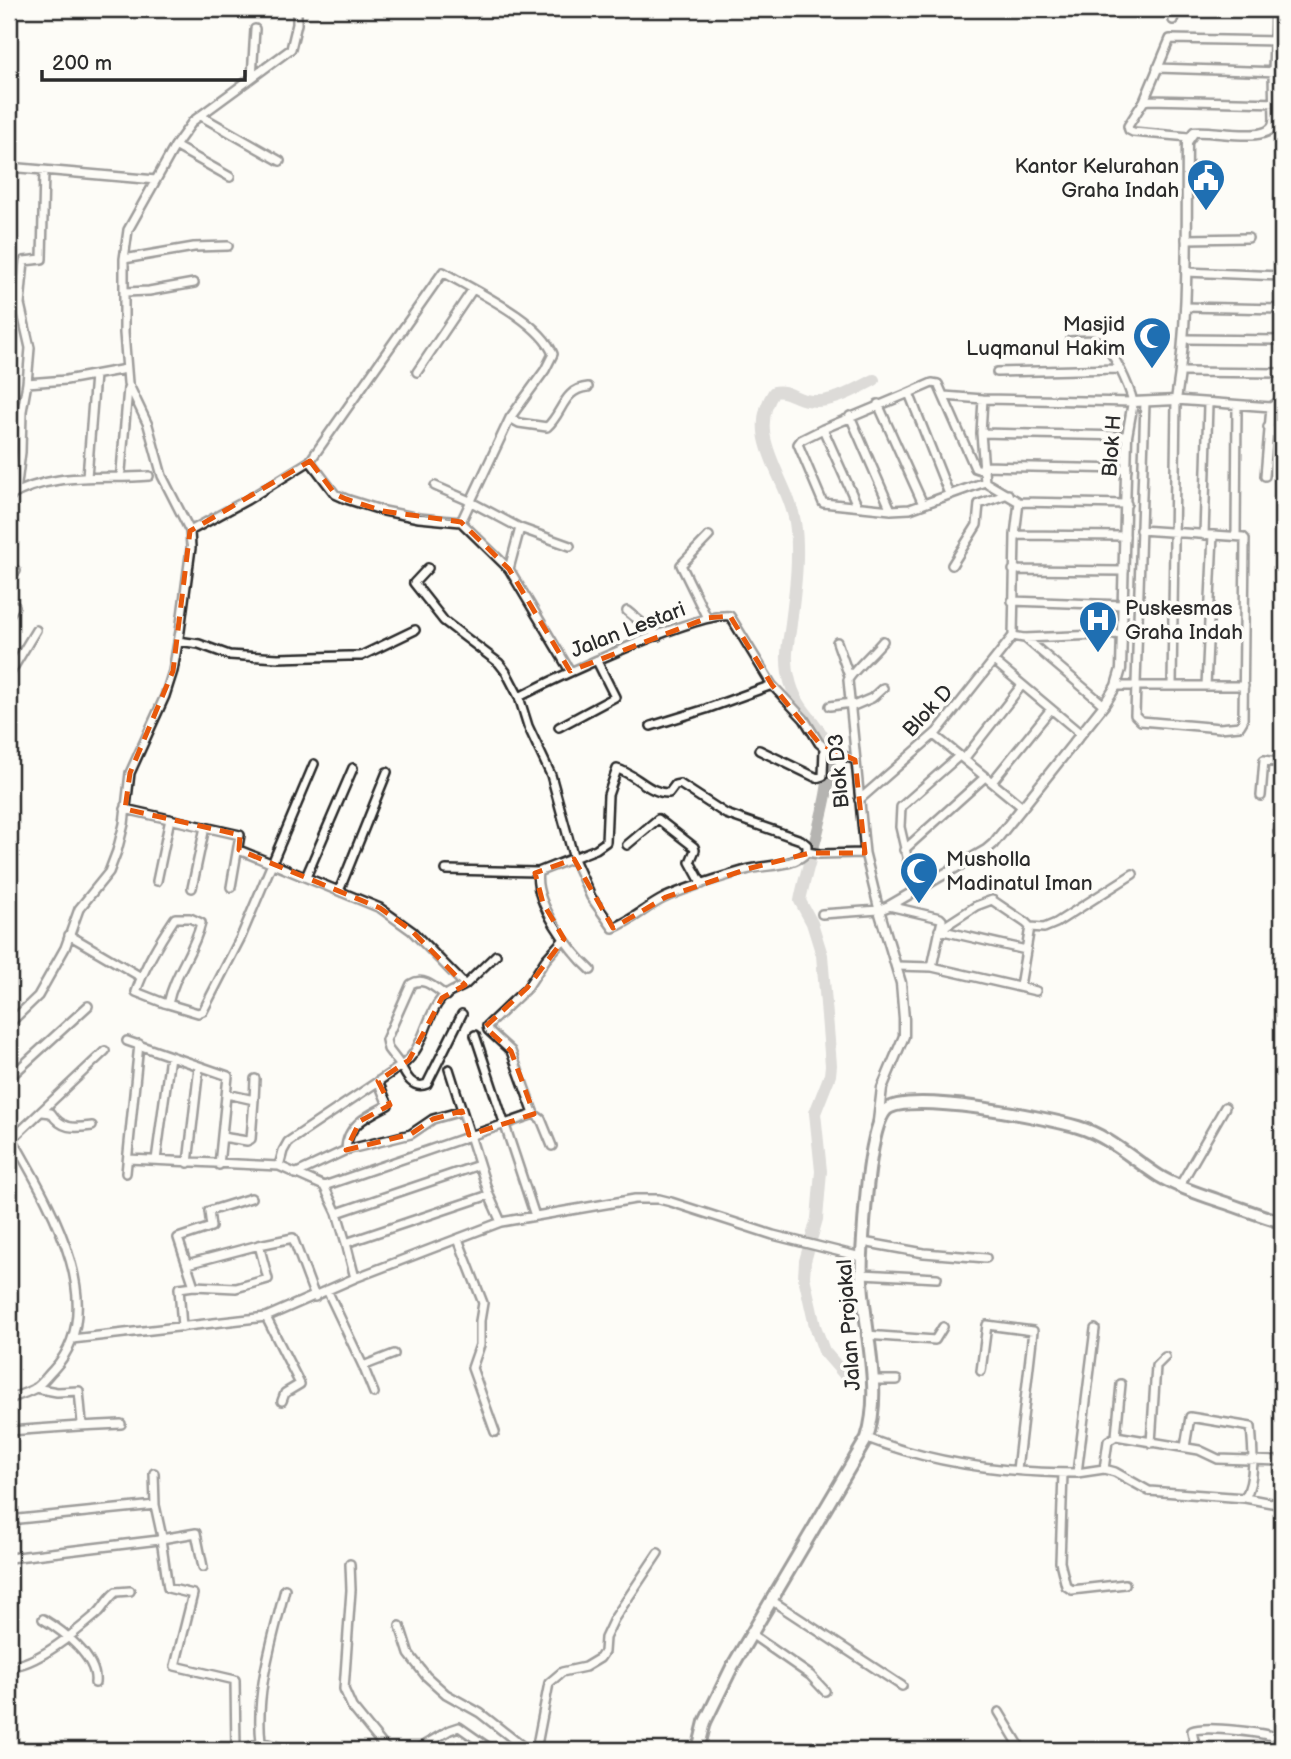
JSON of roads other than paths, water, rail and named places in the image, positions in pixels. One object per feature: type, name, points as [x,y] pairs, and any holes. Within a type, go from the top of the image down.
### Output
[{"type":"main road","points":[[878,1121],[888,1108],[914,1102],[987,1109],[1078,1127],[1113,1144],[1179,1187],[1282,1222]]},
{"type":"main road","name":"Jalan Projakal","points":[[698,1750],[705,1722],[751,1634],[867,1438],[872,1424],[873,1380],[866,1335],[861,1256],[866,1184],[878,1121]]},
{"type":"street","points":[[121,471],[128,383],[124,333],[124,259],[128,230],[175,146],[193,121],[291,49],[297,24],[297,9]]},
{"type":"street","points":[[1173,20],[1177,9]]},
{"type":"street","points":[[1172,685],[1176,400],[1185,339],[1187,142],[1194,132],[1266,134],[1278,123],[1273,103],[1273,72],[1278,41],[1277,10],[1249,9]]},
{"type":"street","points":[[252,77],[255,29]]},
{"type":"street","points":[[1189,137],[1129,130],[1130,121],[1144,101],[1170,40],[1278,41]]},
{"type":"street","points":[[1157,68],[1282,72]]},
{"type":"street","points":[[1144,101],[1282,103]]},
{"type":"street","points":[[201,116],[280,161]]},
{"type":"street","points":[[175,146],[230,177]]},
{"type":"street","points":[[9,167],[156,180]]},
{"type":"street","points":[[12,495],[21,452],[22,411],[30,348],[20,304],[24,261],[42,259],[44,171]]},
{"type":"street","points":[[1186,239],[1248,238]]},
{"type":"street","points":[[124,259],[194,247],[228,246]]},
{"type":"street","points":[[190,531],[310,461],[443,272],[533,326],[548,342],[553,354],[545,370],[510,418],[461,522]]},
{"type":"street","points":[[1186,272],[1282,275]]},
{"type":"street","points":[[125,292],[149,291],[194,283]]},
{"type":"street","points":[[417,372],[473,289]]},
{"type":"street","points":[[1185,307],[1282,309]]},
{"type":"street","points":[[1185,339],[1282,340]]},
{"type":"street","points":[[944,396],[1133,402],[1110,351],[1099,341],[1070,341]]},
{"type":"street","points":[[27,383],[57,382],[126,369]]},
{"type":"street","points":[[997,372],[1118,369]]},
{"type":"street","points":[[1181,372],[1282,373]]},
{"type":"street","points":[[87,477],[95,375]]},
{"type":"street","points":[[9,1024],[38,996],[53,970],[79,909],[109,872],[117,851],[130,773],[173,671],[191,548],[190,531],[162,476],[148,425],[128,383]]},
{"type":"street","points":[[1127,469],[975,468],[944,396],[935,383],[850,416],[798,444],[824,503],[891,510],[923,504],[985,482],[1019,502],[1127,504]]},
{"type":"street","points":[[510,418],[547,427],[568,394],[581,387],[588,387]]},
{"type":"street","points":[[909,393],[949,494]]},
{"type":"street","points":[[983,399],[981,433],[985,482]]},
{"type":"street","points":[[1176,400],[1271,407],[1282,399]]},
{"type":"street","name":"Blok H","points":[[878,910],[993,844],[1104,705],[1116,686],[1121,669],[1127,436],[1133,402],[1176,400]]},
{"type":"street","points":[[1140,530],[1243,537],[1247,542],[1243,721],[1240,726],[1220,728],[1141,721],[1136,715],[1136,686],[1140,530],[1144,402]]},
{"type":"street","points":[[878,404],[923,504]]},
{"type":"street","points":[[1204,535],[1208,404]]},
{"type":"street","points":[[1236,537],[1237,405]]},
{"type":"street","points":[[1265,476],[1271,407]]},
{"type":"street","points":[[850,416],[891,510]]},
{"type":"street","points":[[1268,428],[1282,440]]},
{"type":"street","points":[[823,429],[857,505]]},
{"type":"street","points":[[981,433],[1127,436]]},
{"type":"street","points":[[310,461],[335,494],[346,499],[383,511],[461,522],[509,569],[570,671]]},
{"type":"street","points":[[12,495],[52,481],[87,477],[149,477]]},
{"type":"street","points":[[435,486],[520,528],[570,546]]},
{"type":"street","points":[[952,565],[977,525],[979,504],[1008,495]]},
{"type":"street","points":[[1019,502],[1013,570],[1013,636],[1024,638],[1123,634]]},
{"type":"street","points":[[509,569],[520,528]]},
{"type":"street","points":[[1015,535],[1125,536]]},
{"type":"street","points":[[707,618],[681,565],[709,536]]},
{"type":"street","points":[[1206,686],[1213,536]]},
{"type":"street","points":[[428,568],[414,583],[430,607],[499,663],[519,696],[528,726],[551,775],[574,859],[591,897],[613,928],[634,919],[666,897],[747,869],[799,859],[808,852],[865,853]]},
{"type":"street","points":[[1013,570],[1124,571]]},
{"type":"street","points":[[1012,601],[1124,605]]},
{"type":"street","points":[[9,615],[15,606]]},
{"type":"street","points":[[627,611],[658,636]]},
{"type":"street","name":"Jalan Lestari","points":[[519,696],[570,671],[658,636],[707,618],[730,616],[772,685],[804,719],[825,748]]},
{"type":"street","points":[[9,675],[36,630]]},
{"type":"street","points":[[178,641],[199,644],[229,655],[278,658],[361,656],[415,630]]},
{"type":"street","name":"Blok D","points":[[859,800],[934,735],[1013,636]]},
{"type":"street","points":[[1024,638],[1104,705]]},
{"type":"street","points":[[849,676],[883,641]]},
{"type":"street","name":"Blok D3","points":[[837,642],[849,676],[865,853],[878,910]]},
{"type":"street","points":[[558,727],[615,697],[597,661]]},
{"type":"street","points":[[993,661],[1081,734]]},
{"type":"street","points":[[651,726],[772,685]]},
{"type":"street","points":[[915,891],[899,817],[903,804],[962,757],[1022,685]]},
{"type":"street","points":[[1116,686],[1244,686]]},
{"type":"street","points":[[830,706],[851,705],[872,698],[883,688]]},
{"type":"street","points":[[904,850],[988,779],[1051,709]]},
{"type":"street","points":[[934,735],[1021,806]]},
{"type":"street","points":[[759,750],[817,778],[823,776],[825,748],[855,760]]},
{"type":"street","points":[[1261,796],[1264,760],[1282,763]]},
{"type":"street","points":[[168,1004],[172,985],[197,938],[201,923],[190,918],[175,918],[159,943],[136,992],[168,1004],[198,1013],[203,1011],[240,937],[314,764]]},
{"type":"street","points":[[306,877],[353,768]]},
{"type":"street","points":[[446,870],[538,873],[603,846],[606,842],[608,795],[619,768],[638,781],[665,793],[680,784],[726,814],[801,840],[807,845],[808,852]]},
{"type":"street","points":[[339,891],[387,772]]},
{"type":"street","points":[[125,809],[240,835],[231,887]]},
{"type":"street","points":[[157,881],[170,819]]},
{"type":"street","points":[[627,845],[658,819],[694,848],[690,862],[702,884]]},
{"type":"street","points":[[192,888],[205,827]]},
{"type":"street","points":[[239,850],[380,908],[412,931],[465,985]]},
{"type":"street","points":[[538,873],[543,903],[564,939],[590,970]]},
{"type":"street","points":[[939,930],[976,906],[992,900],[1030,926],[1044,928],[1133,874]]},
{"type":"street","points":[[889,906],[937,916],[942,920],[932,967]]},
{"type":"street","points":[[822,914],[878,910],[901,983],[904,1036],[882,1088],[878,1121]]},
{"type":"street","points":[[1020,986],[1030,926]]},
{"type":"street","points":[[939,930],[1026,950]]},
{"type":"street","points":[[69,936],[141,977]]},
{"type":"street","points":[[552,1146],[541,1119],[534,1114],[511,1051],[487,1026],[527,988],[546,959],[564,939]]},
{"type":"street","points":[[279,1166],[288,1142],[401,1066],[416,1049],[440,1000],[465,985],[496,955]]},
{"type":"street","points":[[896,966],[932,967],[1036,991]]},
{"type":"street","points":[[446,996],[430,984],[418,981],[411,984],[406,991],[385,1044],[408,1080],[420,1086],[427,1084],[462,1014]]},
{"type":"street","points":[[9,1078],[88,1006]]},
{"type":"street","points":[[475,1035],[535,1216]]},
{"type":"street","points":[[127,1041],[226,1074],[227,1094],[219,1165]]},
{"type":"street","points":[[126,1173],[139,1044]]},
{"type":"street","points":[[9,1399],[35,1388],[57,1365],[72,1339],[77,1295],[73,1270],[54,1215],[11,1136],[43,1112],[105,1051]]},
{"type":"street","points":[[156,1160],[170,1056]]},
{"type":"street","points":[[188,1163],[199,1067]]},
{"type":"street","points":[[449,1069],[489,1195],[501,1222]]},
{"type":"street","points":[[222,1137],[247,1141],[251,1139],[255,1079]]},
{"type":"street","points":[[346,1150],[354,1126],[388,1105],[378,1081]]},
{"type":"street","points":[[227,1094],[254,1100]]},
{"type":"street","points":[[1179,1187],[1225,1107]]},
{"type":"street","points":[[295,1174],[346,1150],[411,1134],[433,1119],[462,1111]]},
{"type":"street","points":[[43,1112],[51,1113],[57,1122],[66,1127],[92,1126]]},
{"type":"street","points":[[324,1186],[534,1114]]},
{"type":"street","points":[[128,1159],[279,1166],[324,1186],[337,1213],[355,1278]]},
{"type":"street","points":[[337,1213],[479,1165]]},
{"type":"street","points":[[346,1243],[489,1195]]},
{"type":"street","points":[[194,1286],[178,1238],[211,1227],[209,1211],[251,1198]]},
{"type":"street","points":[[72,1339],[267,1317],[355,1278],[501,1222],[635,1199],[659,1199],[773,1235],[861,1256]]},
{"type":"street","points":[[187,1264],[293,1238],[315,1297]]},
{"type":"street","points":[[458,1239],[483,1303],[480,1345],[472,1368],[495,1432]]},
{"type":"street","points":[[863,1242],[924,1253],[986,1258]]},
{"type":"street","points":[[182,1327],[179,1289],[194,1286],[236,1288],[268,1279],[259,1245]]},
{"type":"street","points":[[862,1274],[936,1278]]},
{"type":"street","points":[[327,1290],[374,1393]]},
{"type":"street","points":[[267,1317],[300,1384],[285,1393],[282,1401]]},
{"type":"street","points":[[981,1371],[987,1325],[1033,1331],[1017,1470]]},
{"type":"street","points":[[866,1335],[935,1340],[943,1326]]},
{"type":"street","points":[[1077,1473],[1095,1329]]},
{"type":"street","points":[[363,1366],[394,1354]]},
{"type":"street","points":[[1151,1443],[1156,1366],[1165,1357]]},
{"type":"street","points":[[873,1380],[897,1380]]},
{"type":"street","points":[[1116,1436],[1121,1384]]},
{"type":"street","points":[[35,1388],[57,1392],[79,1391],[84,1419],[79,1426]]},
{"type":"street","points":[[1185,1447],[1190,1418],[1248,1426],[1252,1430],[1252,1459],[1251,1483],[1245,1498]]},
{"type":"street","points":[[9,1431],[121,1424]]},
{"type":"street","points":[[1104,1469],[1108,1441],[1116,1436],[1199,1450],[1217,1459],[1282,1461]]},
{"type":"street","points":[[867,1438],[927,1456],[1017,1470],[1077,1473],[1104,1469],[1115,1472],[1149,1491],[1245,1498],[1282,1505]]},
{"type":"street","points":[[153,1473],[155,1505],[168,1588],[193,1594],[175,1666],[235,1680],[236,1750]]},
{"type":"street","points":[[1063,1473],[1060,1562],[1066,1586],[1072,1590],[1125,1584]]},
{"type":"street","points":[[9,1520],[155,1505]]},
{"type":"street","points":[[9,1558],[196,1533],[203,1567]]},
{"type":"street","points":[[536,1750],[549,1682],[562,1672],[585,1667],[600,1658],[614,1619],[658,1553]]},
{"type":"street","points":[[350,1564],[351,1590],[344,1689],[352,1707],[387,1750]]},
{"type":"street","points":[[261,1742],[260,1717],[265,1671],[285,1589]]},
{"type":"street","points":[[9,1666],[31,1661],[100,1611],[116,1592],[130,1591]]},
{"type":"street","points":[[771,1600],[902,1686]]},
{"type":"street","points":[[43,1619],[69,1636],[91,1665],[95,1676],[94,1684]]},
{"type":"street","points":[[400,1626],[409,1654],[426,1676],[527,1750]]},
{"type":"street","points":[[751,1634],[810,1675],[825,1691]]},
{"type":"street","points":[[999,1712],[1022,1750]]},
{"type":"street","points":[[416,1750],[459,1727],[492,1750]]},
{"type":"street","points":[[1196,1750],[1192,1737],[1195,1729],[1280,1738],[1277,1750]]},
{"type":"street","points":[[242,1750],[261,1742],[289,1750]]},
{"type":"waterway","points":[[844,1374],[824,1351],[815,1326],[804,1277],[805,1261],[817,1219],[821,1171],[815,1113],[830,1075],[831,1065],[822,955],[812,923],[800,901],[825,798],[830,759],[825,740],[798,701],[789,678],[787,651],[797,560],[795,522],[771,457],[764,425],[766,409],[774,392],[806,400],[824,401],[874,380]]},
{"type":"place","name":"Kantor Kelurahan Graha Indah","points":[[1206,212]]},
{"type":"place","name":"Masjid Luqmanul Hakim","points":[[1152,370]]},
{"type":"place","name":"Puskesmas Graha Indah","points":[[1098,654]]},
{"type":"place","name":"Musholla Madinatul Iman","points":[[919,905]]}]
